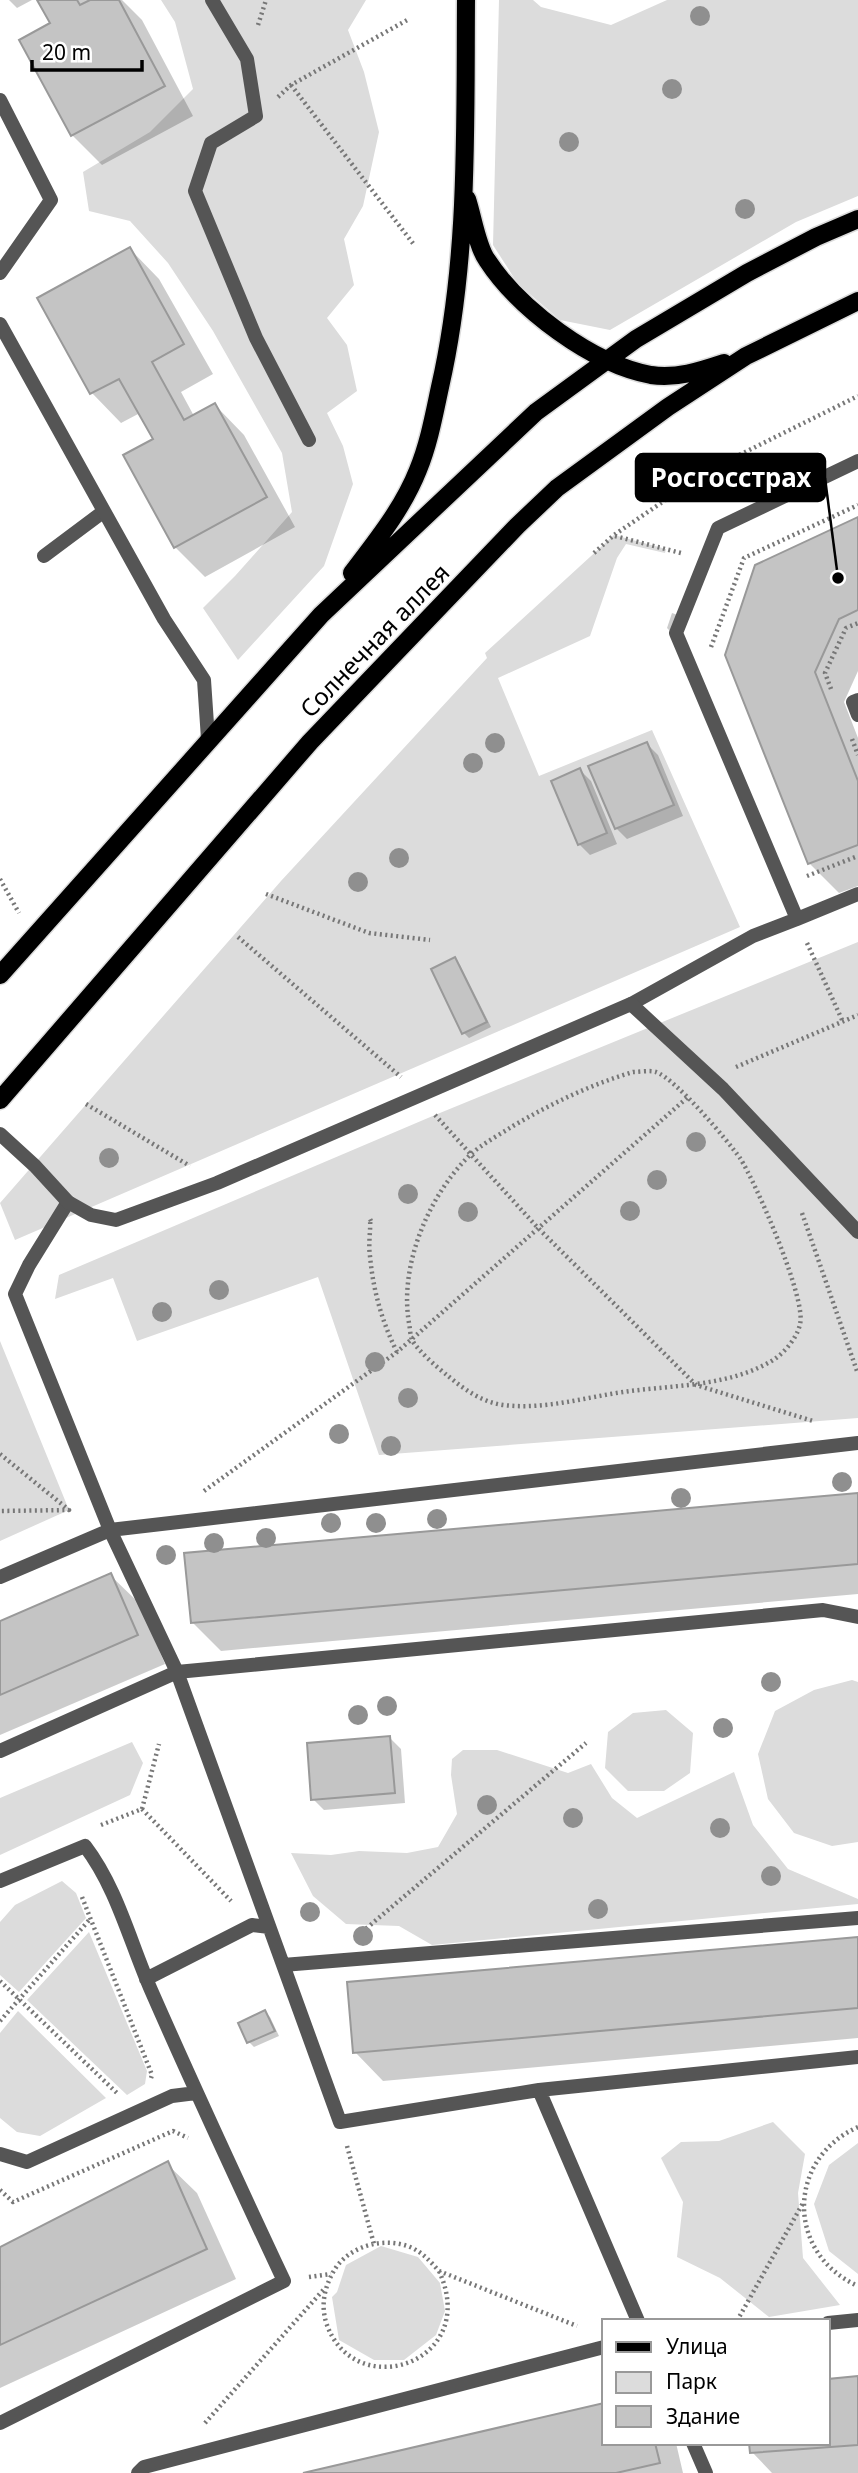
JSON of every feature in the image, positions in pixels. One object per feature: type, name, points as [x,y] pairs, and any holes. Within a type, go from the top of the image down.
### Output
[{"type":"main road","name":"Солнечная аллея","points":[[321,615],[395,516],[418,470],[432,425],[454,317],[464,189],[466,0]]},
{"type":"main road","points":[[464,189],[485,258],[513,293],[568,338],[629,369],[652,375],[675,376],[698,372],[746,356]]},
{"type":"main road","name":"Солнечная аллея","points":[[0,975],[321,615],[536,412],[636,339],[747,274],[816,237],[858,219]]},
{"type":"main road","name":"Солнечная аллея","points":[[0,1100],[310,742],[517,526],[557,488],[611,447],[746,356],[858,301]]},
{"type":"street","points":[[212,0],[247,59],[256,116],[211,143],[195,191],[256,338],[309,440]]},
{"type":"street","points":[[0,100],[51,200],[0,273]]},
{"type":"street","points":[[0,324],[164,619],[204,680],[208,739]]},
{"type":"street","points":[[797,919],[676,633],[718,528],[858,461]]},
{"type":"street","points":[[44,556],[103,512]]},
{"type":"street","points":[[858,700],[853,702],[858,715]]},
{"type":"street","points":[[0,1134],[35,1166],[68,1202],[91,1214],[116,1220],[217,1182],[631,1004],[753,936],[858,894]]},
{"type":"street","points":[[631,1004],[711,1078],[858,1232]]},
{"type":"street","points":[[68,1202],[29,1265],[15,1294],[110,1530],[177,1672],[340,2122],[539,2090],[858,2057]]},
{"type":"street","points":[[0,1577],[110,1530],[858,1443]]},
{"type":"street","points":[[0,1751],[177,1672],[823,1610],[858,1617]]},
{"type":"street","points":[[0,1881],[85,1846],[106,1878],[146,1979],[196,2093],[284,2281],[0,2423]]},
{"type":"street","points":[[283,1965],[858,1918]]},
{"type":"street","points":[[146,1979],[252,1925],[269,1927]]},
{"type":"street","points":[[539,2090],[637,2319]]},
{"type":"street","points":[[0,2154],[27,2162],[172,2095],[196,2093]]},
{"type":"street","points":[[830,2323],[858,2320]]},
{"type":"street","points":[[138,2473],[144,2467],[602,2348]]},
{"type":"street","points":[[694,2445],[706,2473]]},
{"type":"path","points":[[256,116],[290,85],[409,19]]},
{"type":"path","points":[[290,85],[415,246]]},
{"type":"path","points":[[594,553],[614,535],[711,469],[858,396]]},
{"type":"path","points":[[710,650],[744,558],[858,505]]},
{"type":"path","points":[[614,535],[704,559]]},
{"type":"path","points":[[782,886],[858,856]]},
{"type":"path","points":[[0,879],[21,917]]},
{"type":"path","points":[[266,894],[369,933],[430,940]]},
{"type":"path","points":[[797,919],[843,1022]]},
{"type":"path","points":[[238,937],[421,1095],[435,1115],[538,1228],[696,1385],[820,1423]]},
{"type":"path","points":[[201,1493],[397,1352],[711,1078],[858,1015]]},
{"type":"path","points":[[633,1072],[656,1072],[675,1084],[687,1098],[739,1157],[752,1180],[786,1260],[795,1287],[801,1323],[787,1349],[769,1363],[723,1380],[619,1393],[548,1406],[518,1407],[489,1403],[451,1378],[412,1339],[406,1305],[413,1259],[423,1230],[441,1192],[471,1155],[500,1134],[560,1099],[595,1083],[633,1072]]},
{"type":"path","points":[[86,1104],[217,1182]]},
{"type":"path","points":[[798,1201],[858,1374]]},
{"type":"path","points":[[371,1221],[369,1254],[376,1297],[397,1352]]},
{"type":"path","points":[[0,1454],[69,1510],[0,1511]]},
{"type":"path","points":[[328,1961],[586,1743]]},
{"type":"path","points":[[142,1809],[159,1744]]},
{"type":"path","points":[[91,1829],[142,1809]]},
{"type":"path","points":[[142,1809],[230,1901],[242,1898]]},
{"type":"path","points":[[79,1888],[152,2075]]},
{"type":"path","points":[[0,2021],[91,1918]]},
{"type":"path","points":[[0,1981],[126,2102]]},
{"type":"path","points":[[340,2122],[374,2244]]},
{"type":"path","points":[[858,2127],[829,2145],[816,2161],[807,2180],[803,2202],[805,2225],[813,2246],[826,2265],[843,2279],[858,2286]]},
{"type":"path","points":[[0,2190],[13,2202],[173,2131],[190,2139]]},
{"type":"path","points":[[738,2319],[803,2202]]},
{"type":"path","points":[[172,2460],[326,2288],[341,2261],[356,2250],[374,2244],[392,2243],[410,2247],[426,2256],[439,2270],[446,2287],[449,2305],[446,2324],[438,2341],[425,2354],[409,2363],[391,2367],[373,2366],[355,2360],[341,2348],[330,2333],[325,2318],[326,2288]]},
{"type":"path","points":[[439,2270],[579,2326]]},
{"type":"green space","points":[[161,0],[366,0],[348,30],[364,72],[379,132],[363,206],[344,239],[354,285],[327,318],[347,345],[357,391],[327,413],[343,446],[353,484],[324,566],[238,660],[203,608],[292,512],[282,453],[213,331],[168,263],[130,221],[89,211],[83,172],[150,132],[193,89],[175,22]]},
{"type":"green space","points":[[499,0],[533,0],[541,7],[611,25],[667,0],[858,0],[858,196],[796,222],[610,330],[560,320],[518,284],[493,245]]},
{"type":"green space","points":[[614,535],[666,549],[665,553],[626,544],[617,558],[590,636],[498,678],[539,776],[652,730],[740,927],[15,1240],[0,1203],[281,881],[487,658],[485,653]]},
{"type":"green space","points":[[858,942],[858,1418],[379,1455],[318,1277],[137,1341],[113,1278],[55,1299],[59,1275],[435,1115]]},
{"type":"green space","points":[[0,1341],[69,1510],[0,1541]]},
{"type":"green space","points":[[852,1680],[858,1682],[858,1842],[832,1846],[794,1833],[768,1799],[758,1754],[775,1711],[814,1690]]},
{"type":"green space","points":[[666,1710],[693,1733],[690,1773],[664,1791],[628,1791],[605,1768],[608,1732],[633,1713]]},
{"type":"green space","points":[[132,1742],[143,1763],[130,1795],[0,1855],[0,1798]]},
{"type":"green space","points":[[463,1750],[497,1750],[568,1773],[591,1764],[612,1798],[637,1818],[734,1772],[753,1825],[788,1869],[858,1899],[858,1904],[432,1945],[399,1926],[346,1924],[313,1896],[291,1853],[407,1853],[438,1847],[457,1814],[451,1775],[452,1759]]},
{"type":"green space","points":[[62,1881],[76,1893],[86,1918],[19,1992],[0,1975],[0,1922],[15,1905]]},
{"type":"green space","points":[[89,1932],[147,2071],[145,2084],[127,2095],[27,2000]]},
{"type":"green space","points":[[18,2011],[106,2098],[40,2136],[17,2132],[0,2118],[0,2033]]},
{"type":"green space","points":[[773,2122],[805,2154],[798,2193],[803,2258],[840,2305],[769,2317],[720,2278],[677,2257],[683,2202],[661,2158],[681,2142],[719,2141]]},
{"type":"green space","points":[[858,2143],[858,2274],[829,2251],[814,2204],[829,2165]]},
{"type":"green space","points":[[381,2246],[418,2257],[440,2283],[445,2311],[436,2335],[404,2360],[374,2360],[339,2340],[332,2297],[337,2292],[346,2265]]},
{"type":"building","points":[[37,0],[77,0],[80,5],[90,0],[119,0],[165,86],[71,136],[19,40],[50,23]]},
{"type":"building","points":[[130,247],[184,344],[152,362],[184,420],[215,403],[267,497],[174,548],[123,455],[153,439],[119,379],[90,394],[37,298]]},
{"type":"building","points":[[858,517],[858,610],[839,619],[815,672],[858,781],[858,845],[808,864],[725,655],[755,565]]},
{"type":"building","points":[[647,742],[674,805],[615,829],[588,766]]},
{"type":"building","points":[[580,768],[607,833],[578,845],[551,781]]},
{"type":"building","points":[[455,957],[487,1022],[462,1034],[431,969]]},
{"type":"building","points":[[858,1493],[858,1564],[191,1623],[184,1553]]},
{"type":"building","points":[[111,1573],[138,1635],[0,1695],[0,1621]]},
{"type":"building","points":[[390,1736],[395,1793],[311,1800],[307,1743]]},
{"type":"building","points":[[858,1937],[858,2008],[353,2053],[347,1982]]},
{"type":"building","points":[[265,2010],[275,2031],[247,2043],[238,2023]]},
{"type":"building","points":[[168,2161],[207,2249],[0,2345],[0,2247]]},
{"type":"building","points":[[858,2376],[858,2445],[750,2453],[749,2445],[830,2445],[830,2379]]},
{"type":"building","points":[[602,2403],[602,2445],[656,2445],[660,2463],[616,2473],[303,2473]]},
{"type":"place","name":"Росгосстрах","points":[[838,578]]}]
